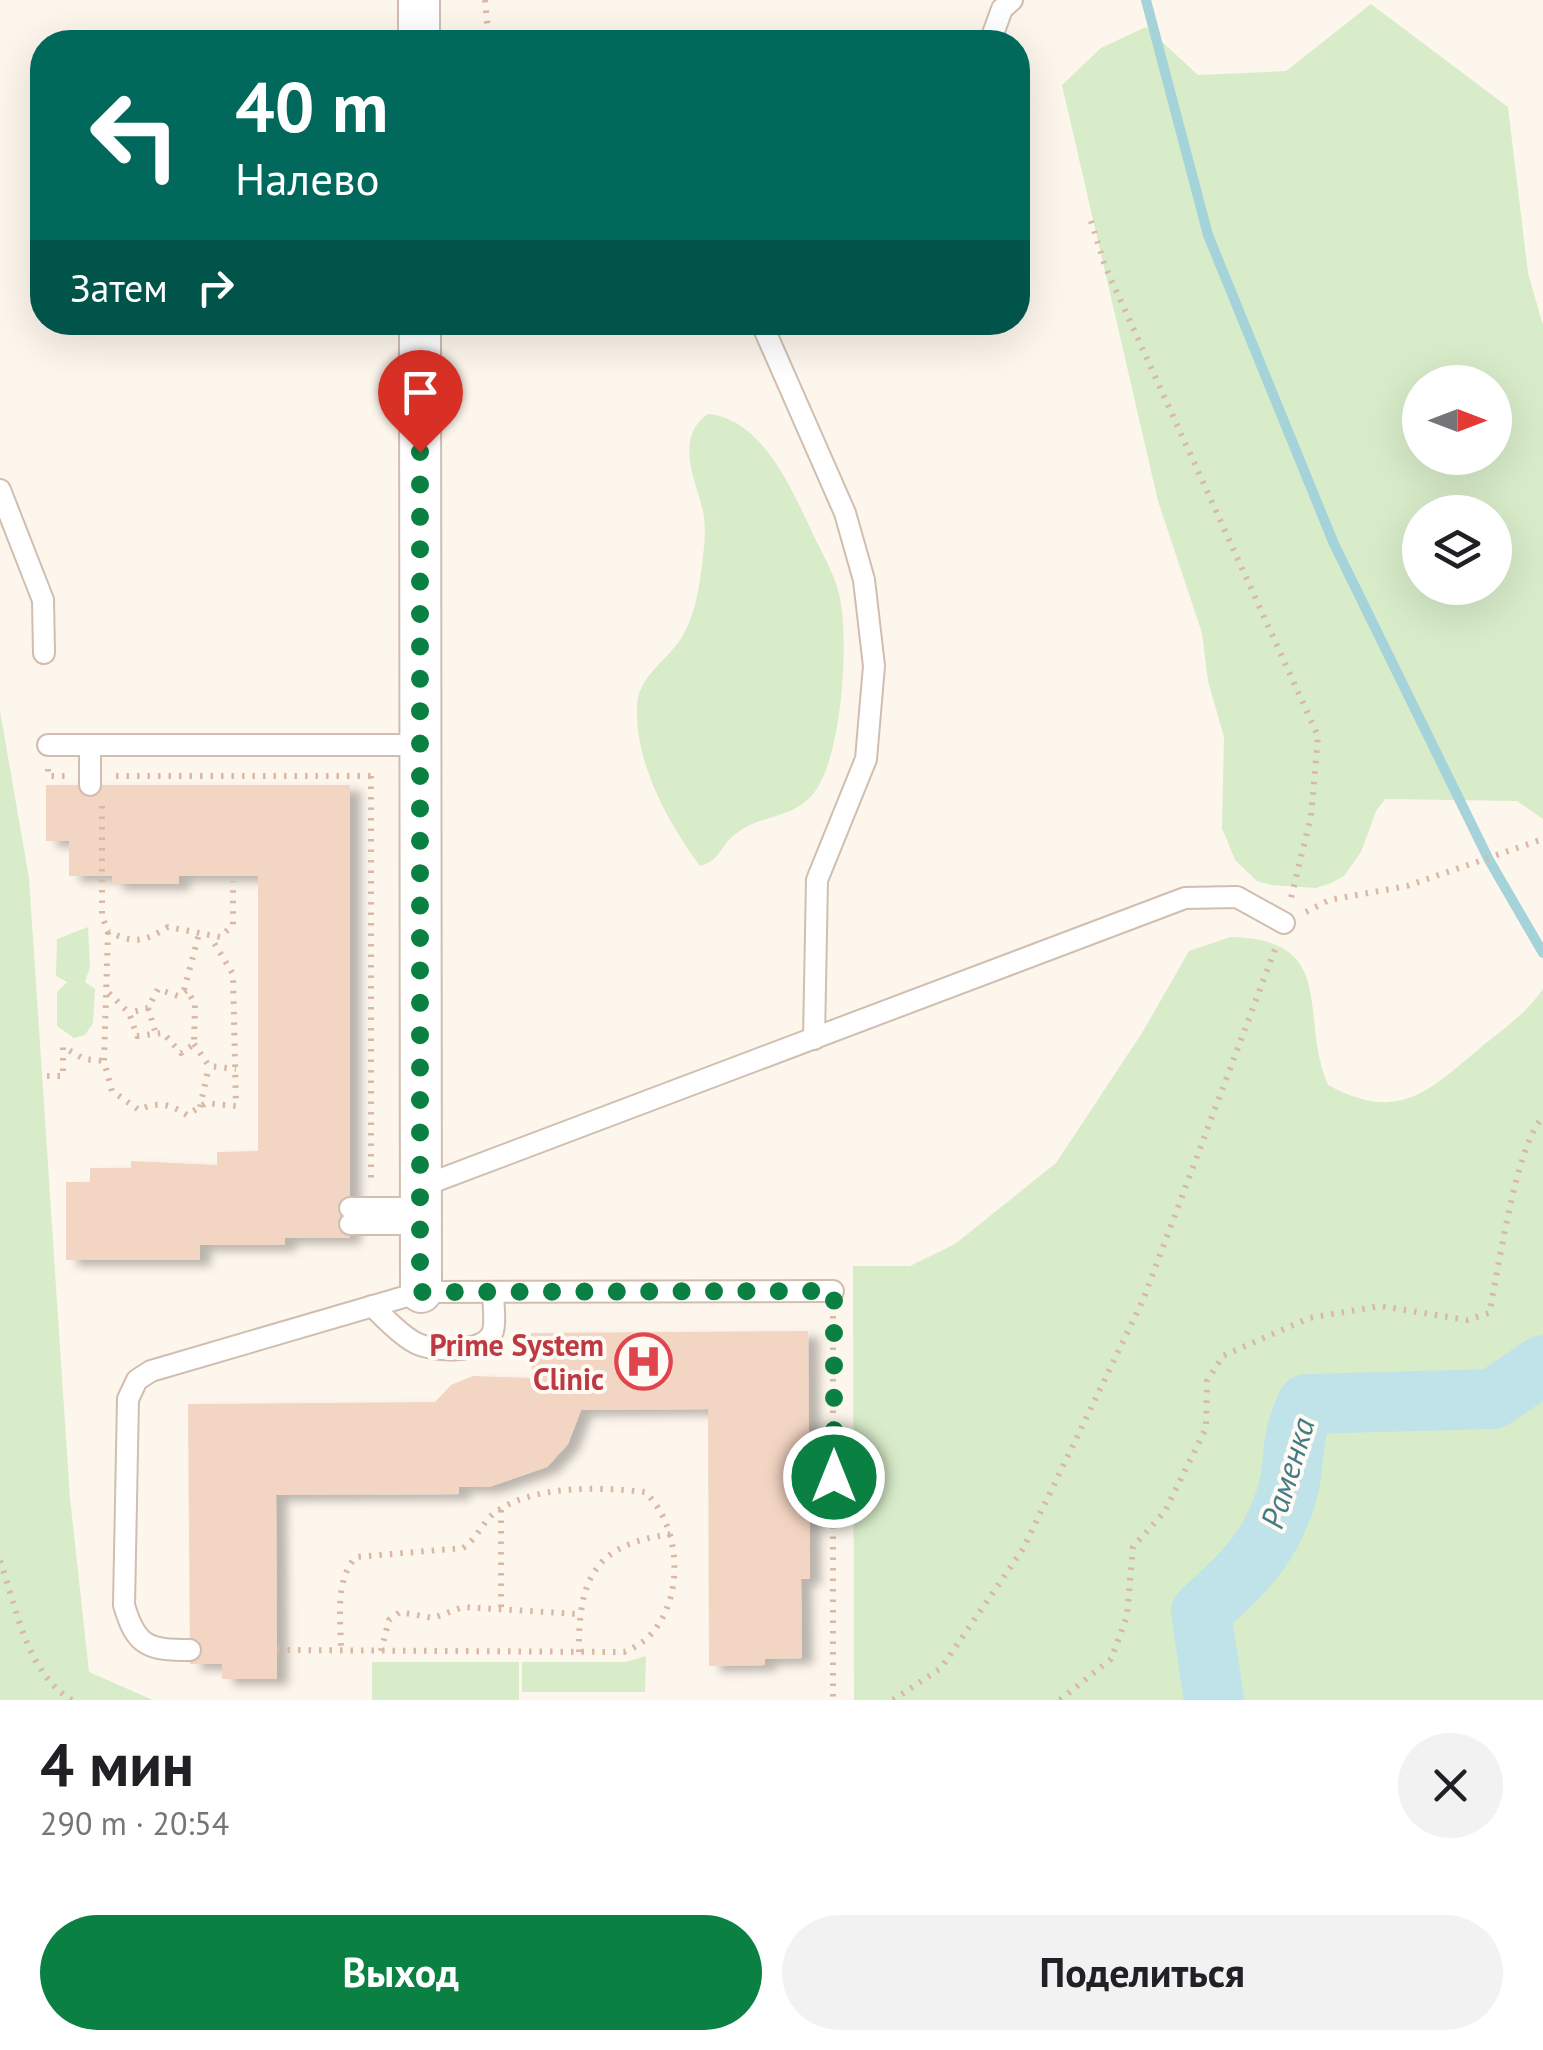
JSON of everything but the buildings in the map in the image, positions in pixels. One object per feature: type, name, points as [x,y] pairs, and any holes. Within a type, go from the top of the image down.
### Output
[{"type":"street","points":[[420,0],[420,30]]},
{"type":"street","points":[[420,335],[420,1292]]},
{"type":"lane","points":[[994,30],[1002,10],[1012,0]]},
{"type":"lane","points":[[767,335],[845,512],[864,580],[874,666],[866,759],[817,880],[814,1039]]},
{"type":"lane","points":[[0,490],[43,600],[44,653]]},
{"type":"lane","points":[[48,745],[420,745]]},
{"type":"lane","points":[[90,745],[90,785]]},
{"type":"lane","points":[[357,1213],[420,1206],[814,1039],[1185,898],[1238,897],[1284,923]]},
{"type":"lane","points":[[190,1650],[157,1650],[142,1642],[130,1626],[124,1605],[128,1399],[137,1380],[152,1371],[420,1292],[834,1291]]},
{"type":"lane","points":[[372,1306],[424,1348],[470,1348],[486,1342],[493,1332],[493,1292]]},
{"type":"path","points":[[485,0],[488,30]]},
{"type":"path","points":[[893,1700],[941,1668],[1023,1549],[1144,1300],[1284,923],[1311,816],[1318,736],[1114,284],[1091,222]]},
{"type":"path","points":[[357,1213],[371,776]]},
{"type":"path","points":[[102,803],[102,916],[108,932],[104,1061],[112,1091],[126,1105],[139,1110],[152,1104],[171,1105],[187,1115],[206,1103],[236,1106],[233,974],[211,938]]},
{"type":"path","points":[[1284,923],[1329,900],[1407,886],[1543,839]]},
{"type":"path","points":[[108,932],[143,943],[168,927],[220,937],[232,925],[232,881]]},
{"type":"path","points":[[155,1031],[148,1008],[158,989],[178,996],[184,990],[199,934]]},
{"type":"path","points":[[184,990],[195,1004],[194,1044],[209,1066],[200,1107]]},
{"type":"path","points":[[108,992],[128,1013],[138,1036],[155,1031],[168,1037],[174,1051],[180,1053],[194,1044]]},
{"type":"path","points":[[128,1013],[148,1008]]},
{"type":"path","points":[[47,1076],[63,1076],[63,1047],[84,1059],[104,1061]]},
{"type":"path","points":[[209,1066],[236,1070]]},
{"type":"path","points":[[1060,1700],[1111,1659],[1127,1616],[1134,1547],[1165,1511],[1206,1428],[1207,1381],[1223,1356],[1308,1318],[1380,1306],[1467,1320],[1489,1313],[1520,1172],[1534,1126],[1543,1118]]},
{"type":"path","points":[[834,1291],[834,1700]]},
{"type":"path","points":[[277,1650],[624,1652],[643,1645],[656,1634],[668,1601],[673,1534],[662,1508],[645,1492],[566,1491],[534,1496],[500,1509],[463,1548],[356,1557],[346,1568],[341,1588],[341,1650]]},
{"type":"path","points":[[500,1509],[500,1609]]},
{"type":"path","points":[[579,1652],[578,1614],[585,1590],[614,1547],[636,1538],[673,1534]]},
{"type":"path","points":[[0,1561],[37,1666],[48,1684],[72,1700]]},
{"type":"path","points":[[382,1650],[389,1620],[400,1612],[433,1618],[463,1607],[578,1614]]},
{"type":"green space","points":[[1371,4],[1508,107],[1528,273],[1543,325],[1543,819],[1517,801],[1385,799],[1376,811],[1361,852],[1344,876],[1316,888],[1257,881],[1235,860],[1222,828],[1224,737],[1208,681],[1202,633],[1158,501],[1062,85],[1101,48],[1146,27],[1198,75],[1286,71]]},
{"type":"green space","points":[[708,414],[745,429],[785,478],[836,585],[844,647],[837,726],[825,773],[816,790],[799,806],[738,832],[712,860],[700,866],[676,830],[647,770],[637,706],[642,686],[682,637],[697,598],[705,528],[689,447],[698,424]]},
{"type":"green space","points":[[0,711],[29,878],[70,1498],[89,1672],[153,1700],[0,1700]]},
{"type":"green space","points":[[88,927],[90,967],[85,982],[95,989],[93,1023],[85,1035],[74,1038],[57,1026],[57,992],[67,982],[56,976],[57,939]]},
{"type":"green space","points":[[1230,937],[1265,941],[1288,951],[1309,986],[1328,1085],[1375,1102],[1412,1097],[1445,1077],[1514,1021],[1543,989],[1543,1700],[854,1700],[853,1266],[910,1266],[955,1244],[1056,1163],[1142,1033],[1189,951]]},
{"type":"green space","points":[[646,1656],[645,1692],[522,1692],[522,1662],[626,1662]]},
{"type":"green space","points":[[372,1662],[519,1662],[519,1700],[372,1700]]},
{"type":"waterway","points":[[1146,0],[1208,235],[1334,544],[1489,860],[1543,953]]},
{"type":"waterway","name":"Раменка","points":[[1214,1700],[1201,1612],[1242,1573],[1272,1531],[1287,1494],[1297,1430],[1307,1404],[1493,1399],[1543,1365]]},
{"type":"place","name":"Prime System Clinic","points":[[643,1361]]},
{"type":"route","points":[[420,452],[420,1292],[834,1291],[834,1477]]}]
